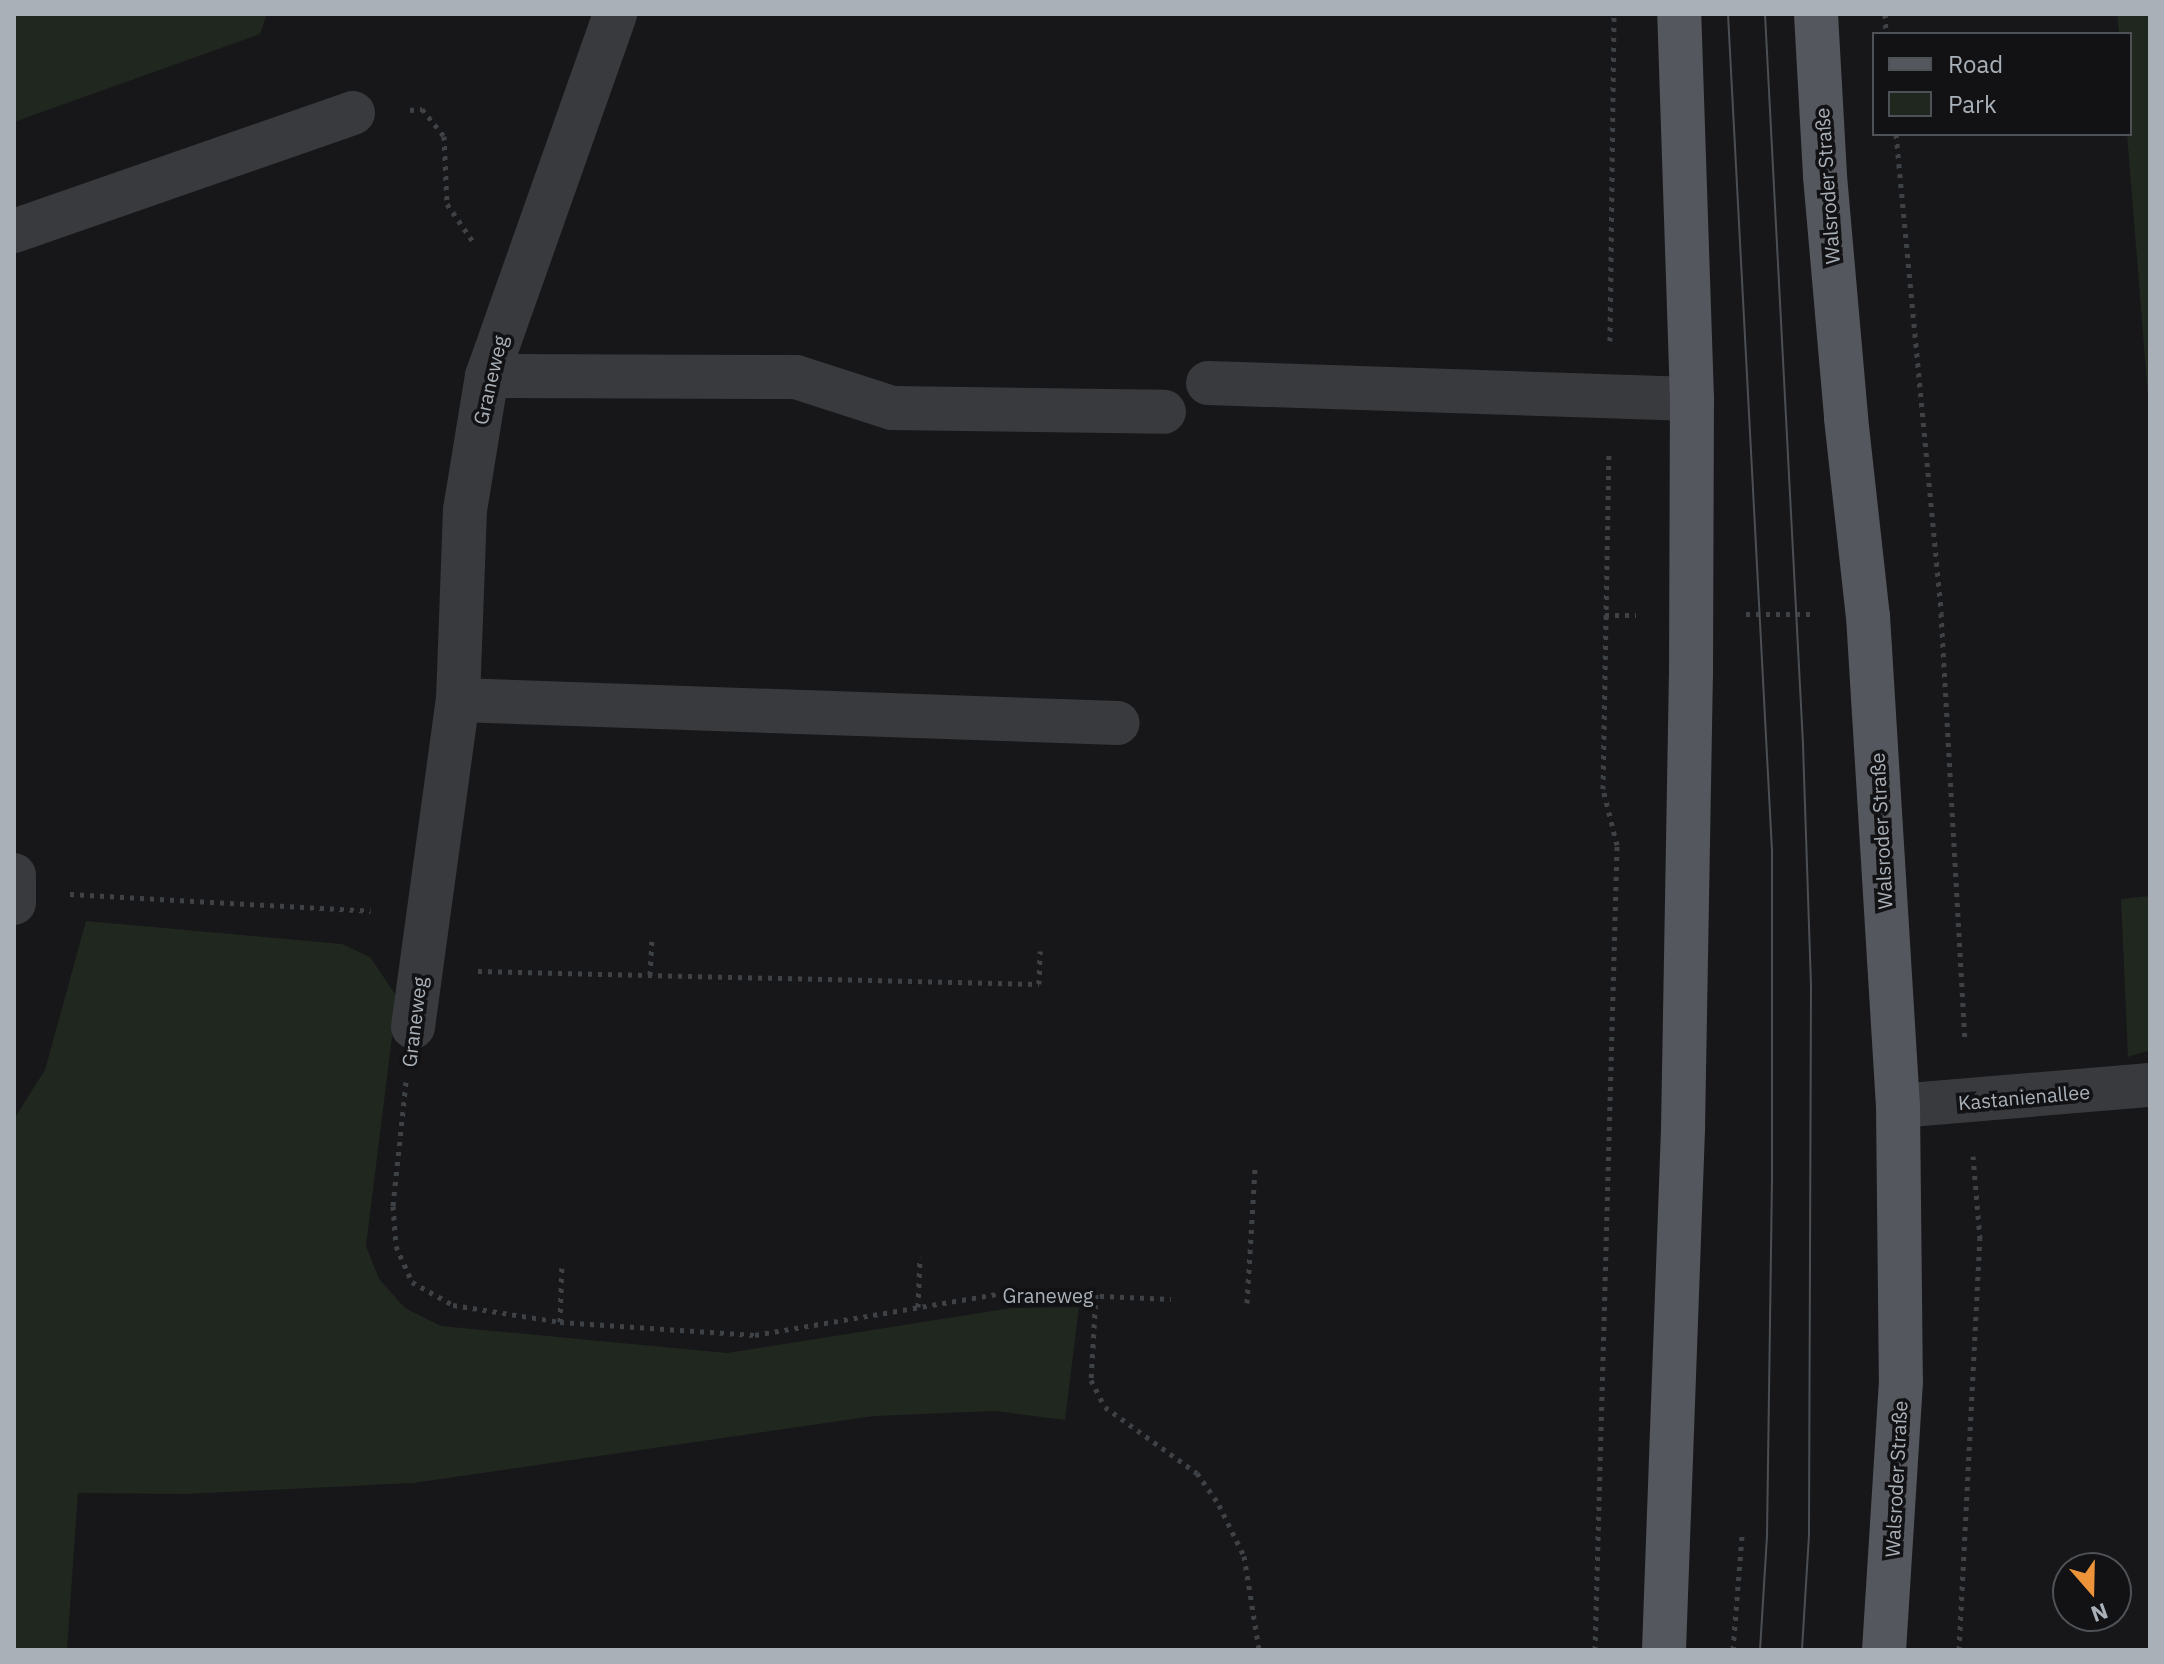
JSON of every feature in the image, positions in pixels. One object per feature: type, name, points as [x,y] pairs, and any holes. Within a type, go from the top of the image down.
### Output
[{"type":"main road","points":[[1664,1650],[1683,1129],[1691,614],[1692,399],[1679,14]]},
{"type":"main road","name":"Walsroder Straße","points":[[1816,14],[1825,176],[1868,616],[1898,1106],[1901,1381],[1884,1650]]},
{"type":"street","name":"Graneweg","points":[[413,1027],[458,700],[465,510],[487,376],[516,285],[615,14]]},
{"type":"street","points":[[14,231],[353,113]]},
{"type":"street","points":[[487,376],[796,377],[892,408],[1164,412]]},
{"type":"street","points":[[1208,383],[1692,399]]},
{"type":"street","points":[[458,700],[1118,723]]},
{"type":"street","points":[[14,875],[14,903]]},
{"type":"street","name":"Kastanienallee","points":[[1898,1106],[2150,1085]]},
{"type":"path","points":[[422,109],[444,136],[447,204],[492,270],[516,285]]},
{"type":"path","points":[[1896,136],[1941,613],[1969,1102],[1980,1239],[1977,1364],[1959,1650]]},
{"type":"path","points":[[1605,615],[1868,616],[1941,613]]},
{"type":"path","points":[[1595,1650],[1617,845],[1603,789],[1604,677]]},
{"type":"path","points":[[15,891],[428,914]]},
{"type":"path","points":[[650,975],[652,941]]},
{"type":"path","points":[[421,969],[1039,984],[1040,951]]},
{"type":"path","name":"Graneweg","points":[[413,1027],[393,1206],[396,1246],[412,1282],[453,1305],[560,1322],[755,1335],[1010,1292],[1171,1299]]},
{"type":"path","points":[[1247,1303],[1255,1168]]},
{"type":"path","points":[[918,1307],[920,1257]]},
{"type":"path","points":[[560,1322],[562,1263]]},
{"type":"path","points":[[1096,1294],[1091,1380],[1105,1407],[1197,1473],[1219,1505],[1244,1556],[1259,1650]]},
{"type":"path","points":[[1733,1650],[1742,1535]]},
{"type":"green space","points":[[14,14],[267,14],[260,34],[14,122]]},
{"type":"green space","points":[[2117,14],[2150,14],[2150,421],[2127,136],[2132,136],[2132,32],[2119,32]]},
{"type":"green space","points":[[2150,896],[2150,1050],[2128,1057],[2121,899]]},
{"type":"green space","points":[[86,921],[342,944],[370,957],[397,997],[366,1246],[379,1279],[405,1308],[441,1326],[727,1353],[1011,1308],[1079,1307],[1065,1420],[995,1411],[874,1416],[413,1483],[186,1494],[78,1493],[67,1650],[14,1650],[14,1119],[45,1070]]},
{"type":"tram line","points":[[1728,14],[1772,850],[1767,1536],[1760,1650]]},
{"type":"tram line","points":[[1765,14],[1803,745],[1811,984],[1809,1535],[1802,1650]]}]
